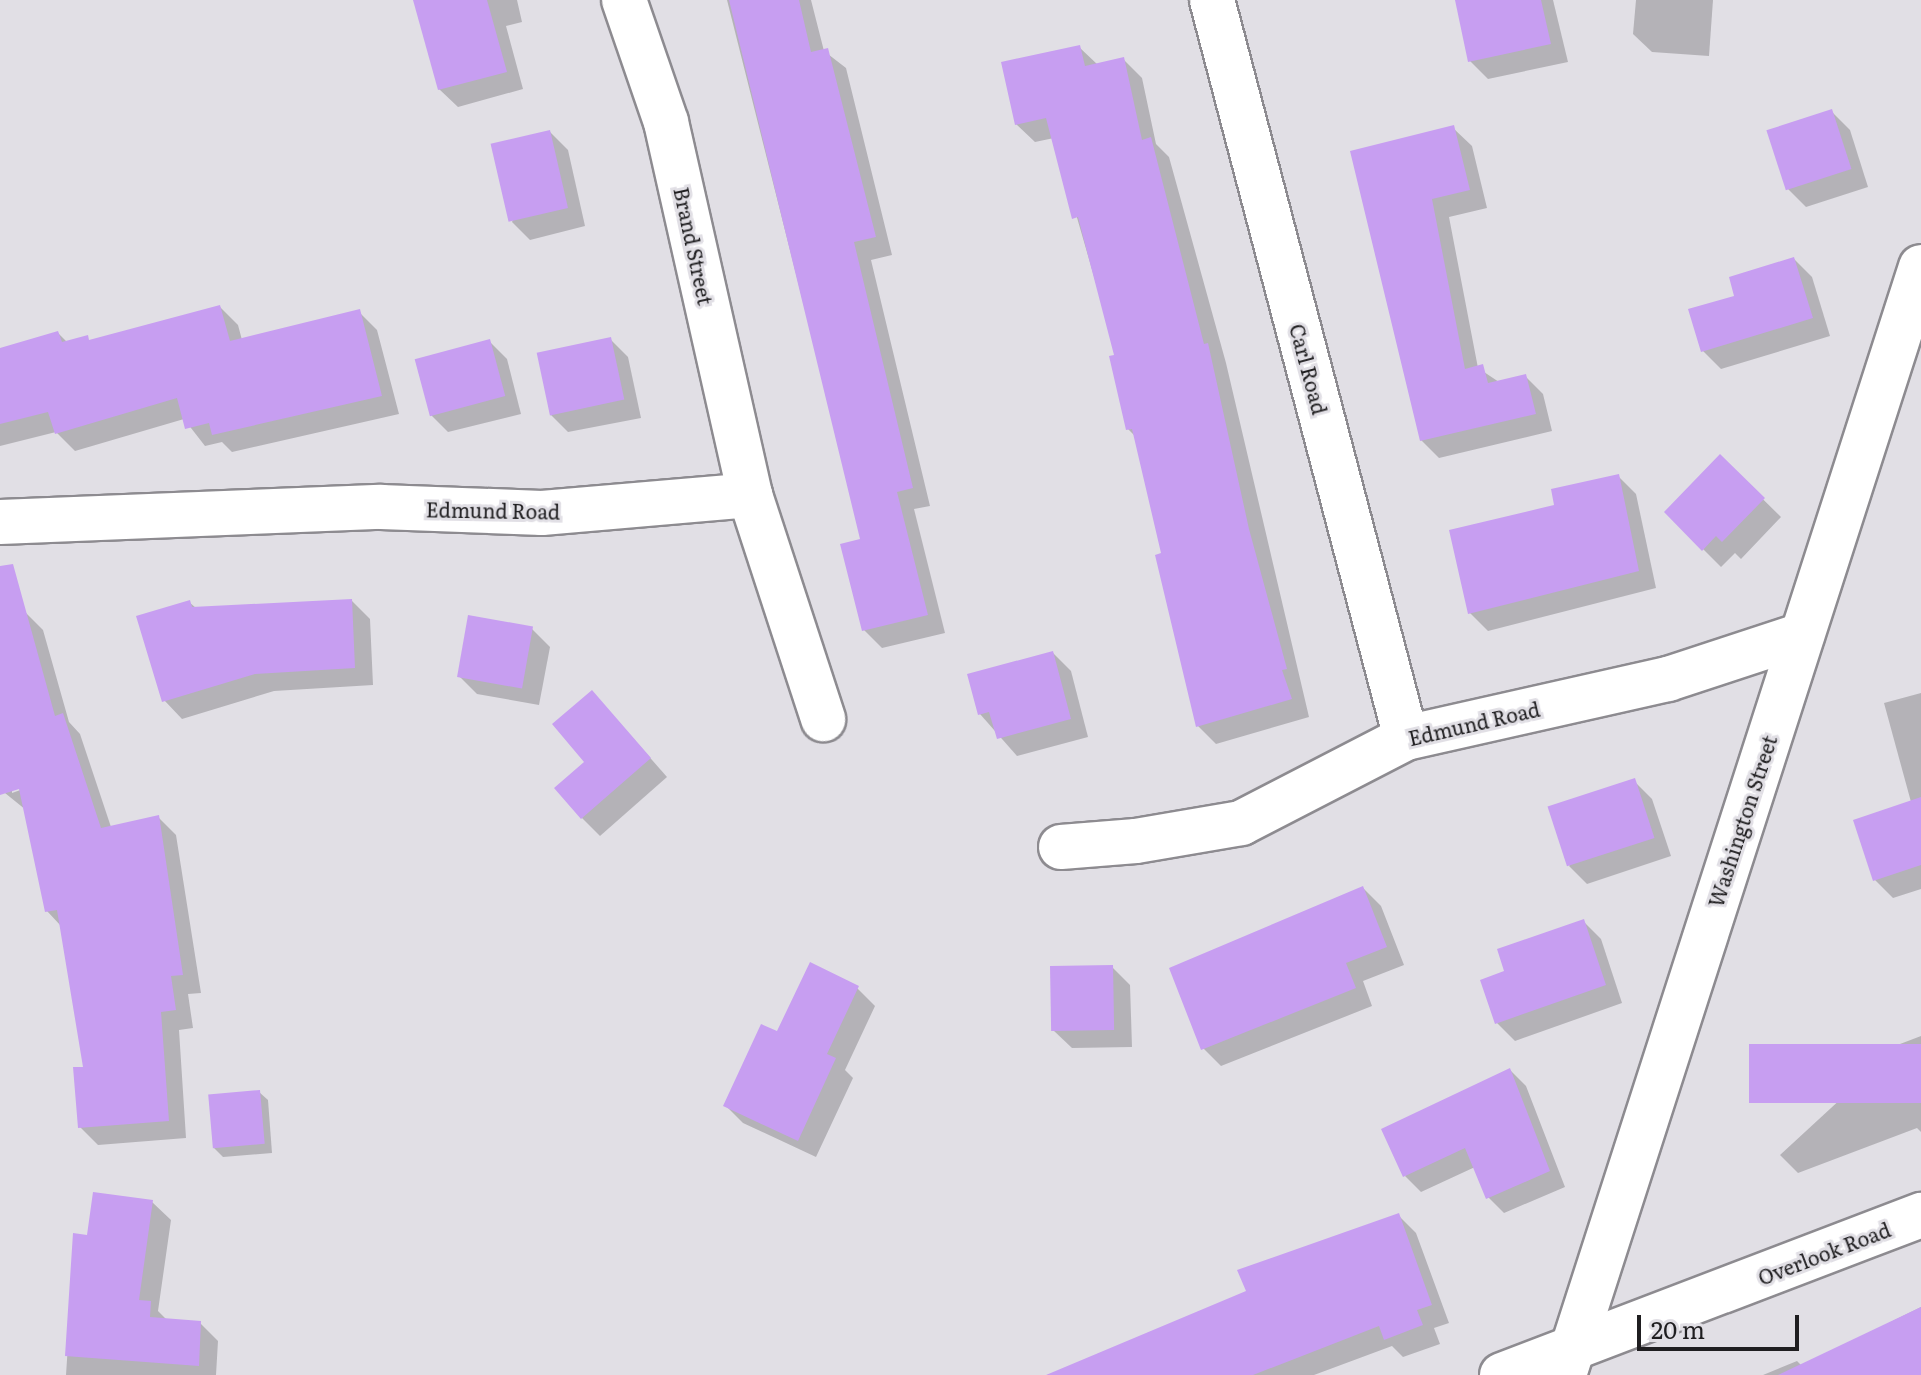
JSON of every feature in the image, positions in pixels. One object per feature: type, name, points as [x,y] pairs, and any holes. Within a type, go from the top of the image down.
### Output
[{"type":"street","name":"Brand Street","points":[[624,0],[666,122],[750,495]]},
{"type":"street","name":"Carl Road","points":[[1212,0],[1406,738]]},
{"type":"street","name":"Washington Street","points":[[1568,1362],[1921,267]]},
{"type":"street","name":"Edmund Road","points":[[0,522],[381,507],[542,513],[750,495]]},
{"type":"street","points":[[750,495],[823,719]]},
{"type":"street","name":"Edmund Road","points":[[1061,847],[1136,841],[1241,823],[1406,738],[1668,679],[1802,635]]},
{"type":"street","name":"Overlook Road","points":[[1502,1375],[1568,1362],[1921,1215]]},
{"type":"building","points":[[413,0],[487,0],[507,72],[438,90]]},
{"type":"building","points":[[729,0],[799,0],[811,52],[828,48],[876,237],[854,242],[913,488],[897,492],[928,615],[862,631],[840,544],[860,539]]},
{"type":"building","points":[[1455,0],[1541,0],[1551,44],[1468,62]]},
{"type":"building","points":[[1080,45],[1085,66],[1124,57],[1142,140],[1151,137],[1204,344],[1208,343],[1249,529],[1287,669],[1282,670],[1292,699],[1196,727],[1155,555],[1161,553],[1132,429],[1126,430],[1109,356],[1114,355],[1078,217],[1072,219],[1046,118],[1015,125],[1001,62]]},
{"type":"building","points":[[1832,109],[1851,169],[1786,190],[1766,130]]},
{"type":"building","points":[[1454,125],[1470,190],[1432,199],[1465,369],[1483,364],[1488,383],[1526,374],[1536,414],[1420,441],[1350,151]]},
{"type":"building","points":[[550,130],[568,208],[509,222],[491,144]]},
{"type":"building","points":[[1794,257],[1813,318],[1701,352],[1688,309],[1734,296],[1729,277]]},
{"type":"building","points":[[220,305],[230,341],[360,309],[382,396],[212,435],[209,423],[185,429],[177,398],[55,434],[48,412],[0,424],[0,348],[58,331],[62,342],[88,335],[89,340]]},
{"type":"building","points":[[611,337],[624,400],[550,415],[537,353]]},
{"type":"building","points":[[490,339],[505,396],[430,416],[415,359]]},
{"type":"building","points":[[1720,454],[1765,498],[1722,542],[1716,536],[1702,551],[1664,512]]},
{"type":"building","points":[[1619,474],[1639,571],[1468,614],[1449,530],[1554,505],[1551,489]]},
{"type":"building","points":[[13,564],[55,716],[63,713],[101,828],[159,815],[183,975],[171,976],[176,1010],[161,1012],[169,1121],[78,1128],[73,1067],[83,1067],[57,910],[45,912],[19,789],[0,795],[0,566]]},
{"type":"building","points":[[352,599],[355,668],[255,674],[162,702],[136,616],[190,600],[192,607]]},
{"type":"building","points":[[468,615],[533,626],[522,689],[457,677]]},
{"type":"building","points":[[1053,651],[1071,719],[997,739],[989,712],[978,715],[967,674]]},
{"type":"building","points":[[592,690],[651,758],[581,819],[554,788],[584,762],[552,724]]},
{"type":"building","points":[[1635,778],[1654,838],[1567,866],[1548,806]]},
{"type":"building","points":[[1921,797],[1921,865],[1873,881],[1853,820]]},
{"type":"building","points":[[1363,886],[1387,947],[1346,963],[1356,988],[1201,1050],[1169,968]]},
{"type":"building","points":[[1584,919],[1606,985],[1495,1024],[1480,980],[1504,971],[1497,949]]},
{"type":"building","points":[[810,962],[859,986],[827,1054],[836,1058],[798,1141],[723,1106],[761,1024],[777,1031]]},
{"type":"building","points":[[1113,965],[1114,1030],[1051,1031],[1050,966]]},
{"type":"building","points":[[1749,1044],[1921,1044],[1921,1103],[1749,1103]]},
{"type":"building","points":[[1510,1068],[1550,1171],[1486,1199],[1465,1148],[1403,1177],[1381,1129]]},
{"type":"building","points":[[260,1090],[265,1144],[213,1148],[208,1095]]},
{"type":"building","points":[[93,1192],[153,1200],[139,1300],[151,1301],[150,1317],[201,1321],[199,1366],[65,1356],[73,1233],[87,1235]]},
{"type":"building","points":[[1399,1213],[1432,1305],[1417,1310],[1423,1325],[1384,1340],[1379,1326],[1253,1375],[1046,1375],[1246,1291],[1237,1270]]},
{"type":"building","points":[[1921,1307],[1921,1375],[1778,1375]]}]
